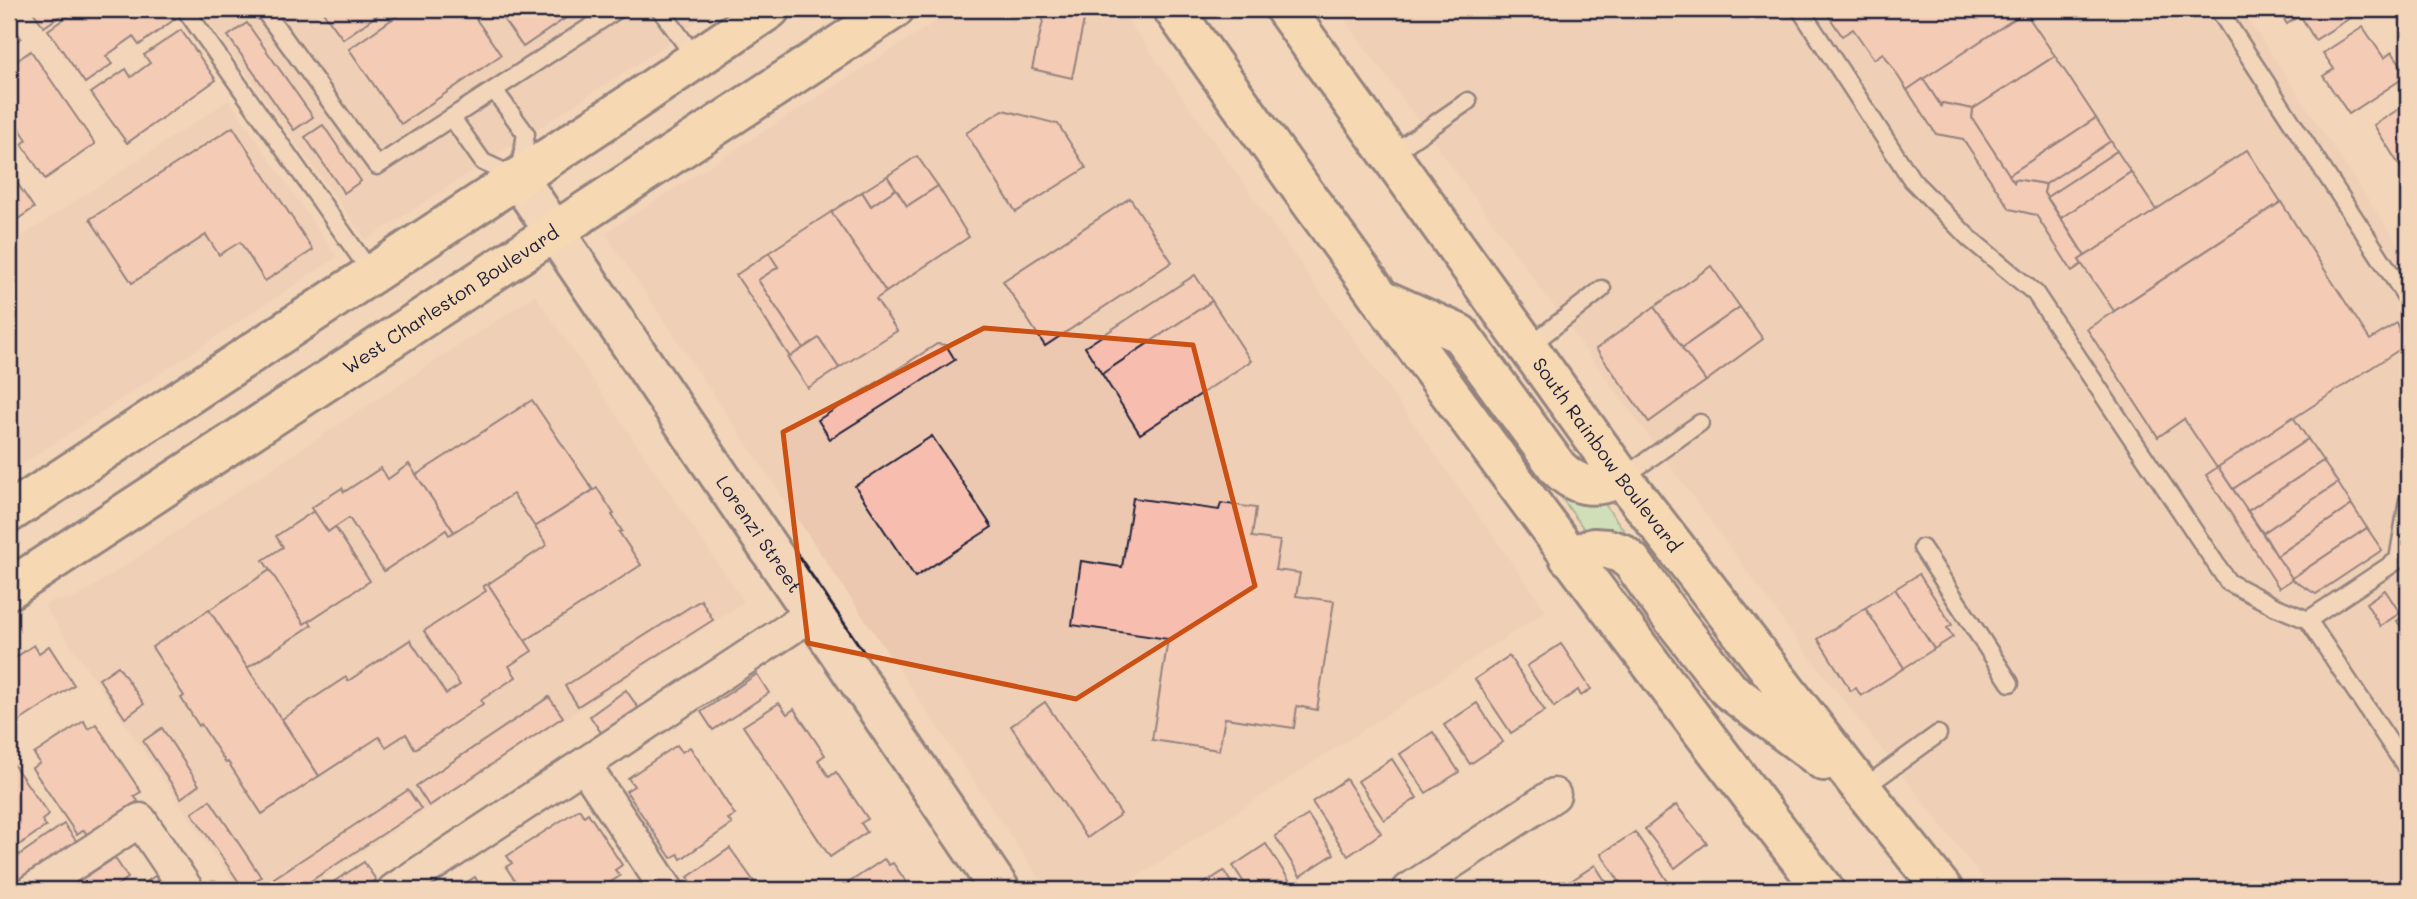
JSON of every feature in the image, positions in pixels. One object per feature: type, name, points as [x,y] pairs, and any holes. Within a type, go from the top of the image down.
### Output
[{"type":"main road","name":"West Charleston Boulevard","points":[[9,589],[894,9]]},
{"type":"main road","points":[[1173,9],[1379,298],[1569,557],[1824,890]]},
{"type":"main road","name":"South Rainbow Boulevard","points":[[1286,9],[1622,478],[1943,890]]},
{"type":"main road","points":[[9,513],[697,60],[748,19]]},
{"type":"main road","points":[[1379,298],[1460,334],[1568,478],[1581,484],[1595,485],[1622,478]]},
{"type":"main road","points":[[1569,557],[1594,548],[1621,553],[1632,562],[1729,690],[1862,789]]},
{"type":"street","name":"Lorenzi Street","points":[[519,178],[1000,890]]},
{"type":"street","points":[[394,890],[812,614]]},
{"type":"street","points":[[584,765],[667,890]]},
{"type":"street","points":[[1409,890],[1555,795]]},
{"type":"street","points":[[33,890],[140,820],[187,890]]},
{"type":"lane","points":[[185,9],[372,274]]},
{"type":"lane","points":[[263,9],[377,166],[618,9]]},
{"type":"lane","points":[[660,9],[697,60]]},
{"type":"lane","points":[[1800,9],[1912,180],[1969,238],[2035,293],[2228,582],[2274,607],[2308,620],[2408,770]]},
{"type":"lane","points":[[2218,9],[2408,300]]},
{"type":"lane","points":[[452,118],[483,162],[519,178],[526,134],[494,90]]},
{"type":"lane","points":[[1390,155],[1468,101]]},
{"type":"lane","points":[[1529,346],[1602,289]]},
{"type":"lane","points":[[1622,478],[1700,423]]},
{"type":"lane","points":[[2308,620],[2398,560],[2408,500]]},
{"type":"lane","points":[[1922,548],[2010,683]]},
{"type":"lane","points":[[1862,789],[1938,734]]},
{"type":"highlighted area","points":[[984,328],[1193,345],[1255,586],[1076,699],[808,643],[783,432]]},
{"type":"shaded area","points":[[200,9],[713,9],[660,49],[366,240]]},
{"type":"shaded area","points":[[955,9],[1120,9],[1546,611],[1117,890],[1047,890],[605,233]]},
{"type":"shaded area","points":[[1337,9],[2241,9],[2408,259],[2408,890],[1992,890],[1806,652]]},
{"type":"shaded area","points":[[229,100],[337,257],[9,473],[9,245]]},
{"type":"shaded area","points":[[535,295],[744,602],[303,890],[239,890],[44,606],[55,599],[73,600]]},
{"type":"green space","points":[[1517,436],[1601,499],[1678,604],[1597,529],[1584,529]]},
{"type":"building","points":[[31,9],[70,9],[44,27]]},
{"type":"building","points":[[78,9],[167,9],[175,19],[139,45],[133,37],[106,56],[112,64],[85,83],[48,30]]},
{"type":"building","points":[[321,9],[386,9],[343,39]]},
{"type":"building","points":[[407,9],[469,9],[501,55],[401,124],[349,49]]},
{"type":"building","points":[[496,9],[579,9],[523,47]]},
{"type":"building","points":[[1824,9],[2030,9],[1907,90],[1883,53],[1874,59],[1853,29],[1842,36]]},
{"type":"building","points":[[2277,9],[2363,10],[2315,40],[2300,15],[2287,24]]},
{"type":"building","points":[[1045,12],[1084,20],[1072,78],[1032,69]]},
{"type":"building","points":[[2025,12],[2055,56],[1973,109],[1942,103],[1941,106],[1923,79]]},
{"type":"building","points":[[9,19],[21,38],[9,47]]},
{"type":"building","points":[[247,23],[313,117],[294,130],[228,36]]},
{"type":"building","points":[[2363,27],[2384,58],[2392,52],[2408,75],[2349,114],[2323,76],[2334,69],[2323,53]]},
{"type":"building","points":[[181,30],[216,80],[127,143],[91,93],[126,69],[131,77],[150,63],[144,55]]},
{"type":"building","points":[[31,51],[95,144],[45,179],[22,144],[27,140],[12,117],[9,120],[9,66]]},
{"type":"building","points":[[2055,56],[2096,118],[2009,175],[1972,118],[1973,109]]},
{"type":"building","points":[[1923,79],[1941,106],[1942,103],[1973,109],[1972,118],[2014,182],[2015,179],[2046,184],[2044,193],[2085,256],[2079,260],[2082,264],[2072,271],[2036,215],[2010,209],[1963,139],[1936,134],[1907,90]]},
{"type":"building","points":[[2408,103],[2408,179],[2374,125]]},
{"type":"building","points":[[1003,110],[1058,124],[1086,168],[1016,212],[966,133]]},
{"type":"building","points":[[2096,118],[2111,141],[2046,184],[2015,179],[2014,182],[2009,175]]},
{"type":"building","points":[[323,125],[361,181],[344,193],[305,137]]},
{"type":"building","points":[[233,127],[313,250],[265,281],[240,242],[219,255],[206,235],[132,283],[90,219]]},
{"type":"building","points":[[2111,141],[2117,151],[2047,197],[2044,193],[2046,184]]},
{"type":"building","points":[[2247,150],[2281,202],[2114,311],[2079,260]]},
{"type":"building","points":[[2117,151],[2131,172],[2061,218],[2047,197]]},
{"type":"building","points":[[917,156],[938,186],[907,206],[887,176]]},
{"type":"building","points":[[9,171],[34,208],[9,225]]},
{"type":"building","points":[[2131,172],[2156,210],[2085,256],[2061,218]]},
{"type":"building","points":[[887,176],[896,189],[871,206],[862,192]]},
{"type":"building","points":[[938,186],[969,237],[886,292],[831,212],[862,192],[871,206],[896,189],[907,206]]},
{"type":"building","points":[[1130,198],[1172,262],[1045,346],[1003,281]]},
{"type":"building","points":[[2281,202],[2370,340],[2397,323],[2408,344],[2217,468],[2184,419],[2158,437],[2087,329]]},
{"type":"building","points":[[831,212],[886,292],[876,299],[897,331],[839,368],[819,338],[803,348],[758,280],[778,267],[768,253]]},
{"type":"building","points":[[769,253],[778,267],[758,280],[803,348],[790,357],[736,275]]},
{"type":"building","points":[[1711,266],[1740,307],[1682,348],[1654,307]]},
{"type":"building","points":[[1195,275],[1212,301],[1102,374],[1085,347]]},
{"type":"building","points":[[1212,301],[1251,361],[1140,434],[1102,374]]},
{"type":"building","points":[[1654,307],[1706,381],[1649,422],[1596,349]]},
{"type":"building","points":[[1740,307],[1763,339],[1706,381],[1682,348]]},
{"type":"building","points":[[819,338],[839,368],[808,388],[788,358]]},
{"type":"building","points":[[937,344],[946,345],[955,360],[830,439],[818,420]]},
{"type":"building","points":[[532,400],[593,490],[535,527],[513,494],[454,532],[416,475]]},
{"type":"building","points":[[2293,417],[2308,439],[2233,489],[2218,467]]},
{"type":"building","points":[[932,436],[992,527],[915,577],[855,486]]},
{"type":"building","points":[[2308,439],[2323,461],[2248,511],[2233,489]]},
{"type":"building","points":[[2323,461],[2338,483],[2263,533],[2248,511]]},
{"type":"building","points":[[409,464],[454,532],[449,535],[446,530],[384,571],[349,518],[328,532],[311,508],[342,488],[344,492],[381,468],[388,479]]},
{"type":"building","points":[[2218,467],[2278,557],[2287,550],[2303,573],[2279,588],[2206,475]]},
{"type":"building","points":[[2338,483],[2352,505],[2277,556],[2263,533]]},
{"type":"building","points":[[597,488],[614,514],[612,515],[622,531],[619,532],[641,565],[525,641],[488,584],[547,545],[535,527]]},
{"type":"building","points":[[1133,498],[1219,510],[1221,503],[1256,508],[1252,537],[1280,541],[1275,570],[1300,573],[1296,596],[1334,601],[1317,710],[1297,706],[1294,728],[1225,718],[1219,750],[1152,740],[1168,639],[1072,625],[1081,561],[1122,567]]},
{"type":"building","points":[[2352,505],[2367,528],[2292,578],[2277,556]]},
{"type":"building","points":[[314,511],[328,532],[335,527],[370,581],[304,624],[263,560],[283,547],[276,536]]},
{"type":"building","points":[[2367,528],[2382,550],[2316,594],[2291,579]]},
{"type":"building","points":[[270,570],[304,624],[309,621],[312,625],[247,668],[209,610]]},
{"type":"building","points":[[1919,574],[1952,625],[1947,628],[1953,637],[1934,649],[1895,589]]},
{"type":"building","points":[[488,584],[532,651],[509,666],[516,677],[481,700],[483,704],[415,749],[406,734],[386,747],[379,737],[319,776],[282,719],[346,677],[348,681],[410,640],[446,694],[460,685],[424,631],[486,591],[483,586]]},
{"type":"building","points":[[1895,589],[1934,649],[1904,668],[1865,608]]},
{"type":"building","points":[[2385,590],[2400,613],[2380,626],[2366,603]]},
{"type":"building","points":[[701,600],[713,620],[578,706],[565,686]]},
{"type":"building","points":[[1865,608],[1904,668],[1861,696],[1856,688],[1851,691],[1818,639]]},
{"type":"building","points":[[209,610],[319,776],[262,814],[201,724],[199,726],[181,698],[184,696],[152,647]]},
{"type":"building","points":[[2408,613],[2408,638],[2397,621]]},
{"type":"building","points":[[1561,644],[1591,689],[1581,696],[1578,690],[1554,707],[1527,666]]},
{"type":"building","points":[[34,645],[39,653],[49,646],[74,685],[9,728],[9,662]]},
{"type":"building","points":[[1509,656],[1545,711],[1511,733],[1475,679]]},
{"type":"building","points":[[118,666],[144,704],[125,718],[99,679]]},
{"type":"building","points":[[757,674],[769,693],[713,730],[701,712]]},
{"type":"building","points":[[626,690],[639,709],[602,734],[590,716]]},
{"type":"building","points":[[549,697],[563,717],[429,806],[416,786]]},
{"type":"building","points":[[1045,702],[1121,814],[1087,838],[1011,726]]},
{"type":"building","points":[[779,703],[787,714],[794,709],[825,755],[818,760],[829,777],[836,772],[868,819],[861,823],[867,832],[830,857],[743,726]]},
{"type":"building","points":[[1477,703],[1503,742],[1470,764],[1444,725]]},
{"type":"building","points":[[84,721],[88,729],[96,724],[141,792],[134,796],[138,801],[87,835],[84,830],[77,835],[32,768],[40,763],[34,754]]},
{"type":"building","points":[[162,728],[199,785],[181,798],[143,741]]},
{"type":"building","points":[[1433,732],[1459,772],[1426,793],[1400,754]]},
{"type":"building","points":[[677,745],[682,752],[690,747],[735,815],[728,819],[732,824],[681,859],[678,854],[671,858],[626,791],[634,786],[628,778]]},
{"type":"building","points":[[1392,759],[1417,798],[1384,820],[1358,781]]},
{"type":"building","points":[[13,764],[49,815],[42,820],[46,826],[9,852],[9,766]]},
{"type":"building","points":[[1346,779],[1381,833],[1348,856],[1312,802]]},
{"type":"building","points":[[408,790],[421,809],[297,890],[282,890],[274,878]]},
{"type":"building","points":[[210,800],[261,877],[243,888],[192,813]]},
{"type":"building","points":[[1676,805],[1707,843],[1675,868],[1645,829]]},
{"type":"building","points":[[579,809],[584,816],[588,813],[622,865],[615,870],[620,876],[598,890],[521,890],[506,867],[512,863],[507,856]]},
{"type":"building","points":[[1308,815],[1334,854],[1300,876],[1275,836]]},
{"type":"building","points":[[64,824],[77,842],[9,888],[9,862]]},
{"type":"building","points":[[1635,832],[1671,886],[1665,890],[1625,890],[1601,854]]},
{"type":"building","points":[[1266,844],[1291,883],[1280,890],[1249,890],[1233,866]]},
{"type":"building","points":[[730,848],[760,890],[697,890],[688,877]]},
{"type":"building","points":[[115,858],[128,878],[110,890],[65,890]]},
{"type":"building","points":[[884,859],[889,865],[893,863],[912,890],[838,890]]},
{"type":"building","points":[[364,862],[376,880],[360,890],[321,890]]},
{"type":"building","points":[[1595,865],[1611,890],[1564,890],[1562,887]]},
{"type":"building","points":[[1224,871],[1236,890],[1194,890]]},
{"type":"building","points":[[155,876],[164,890],[138,890],[137,888]]},
{"type":"building","points":[[475,877],[479,884],[483,881],[490,890],[455,890]]}]
